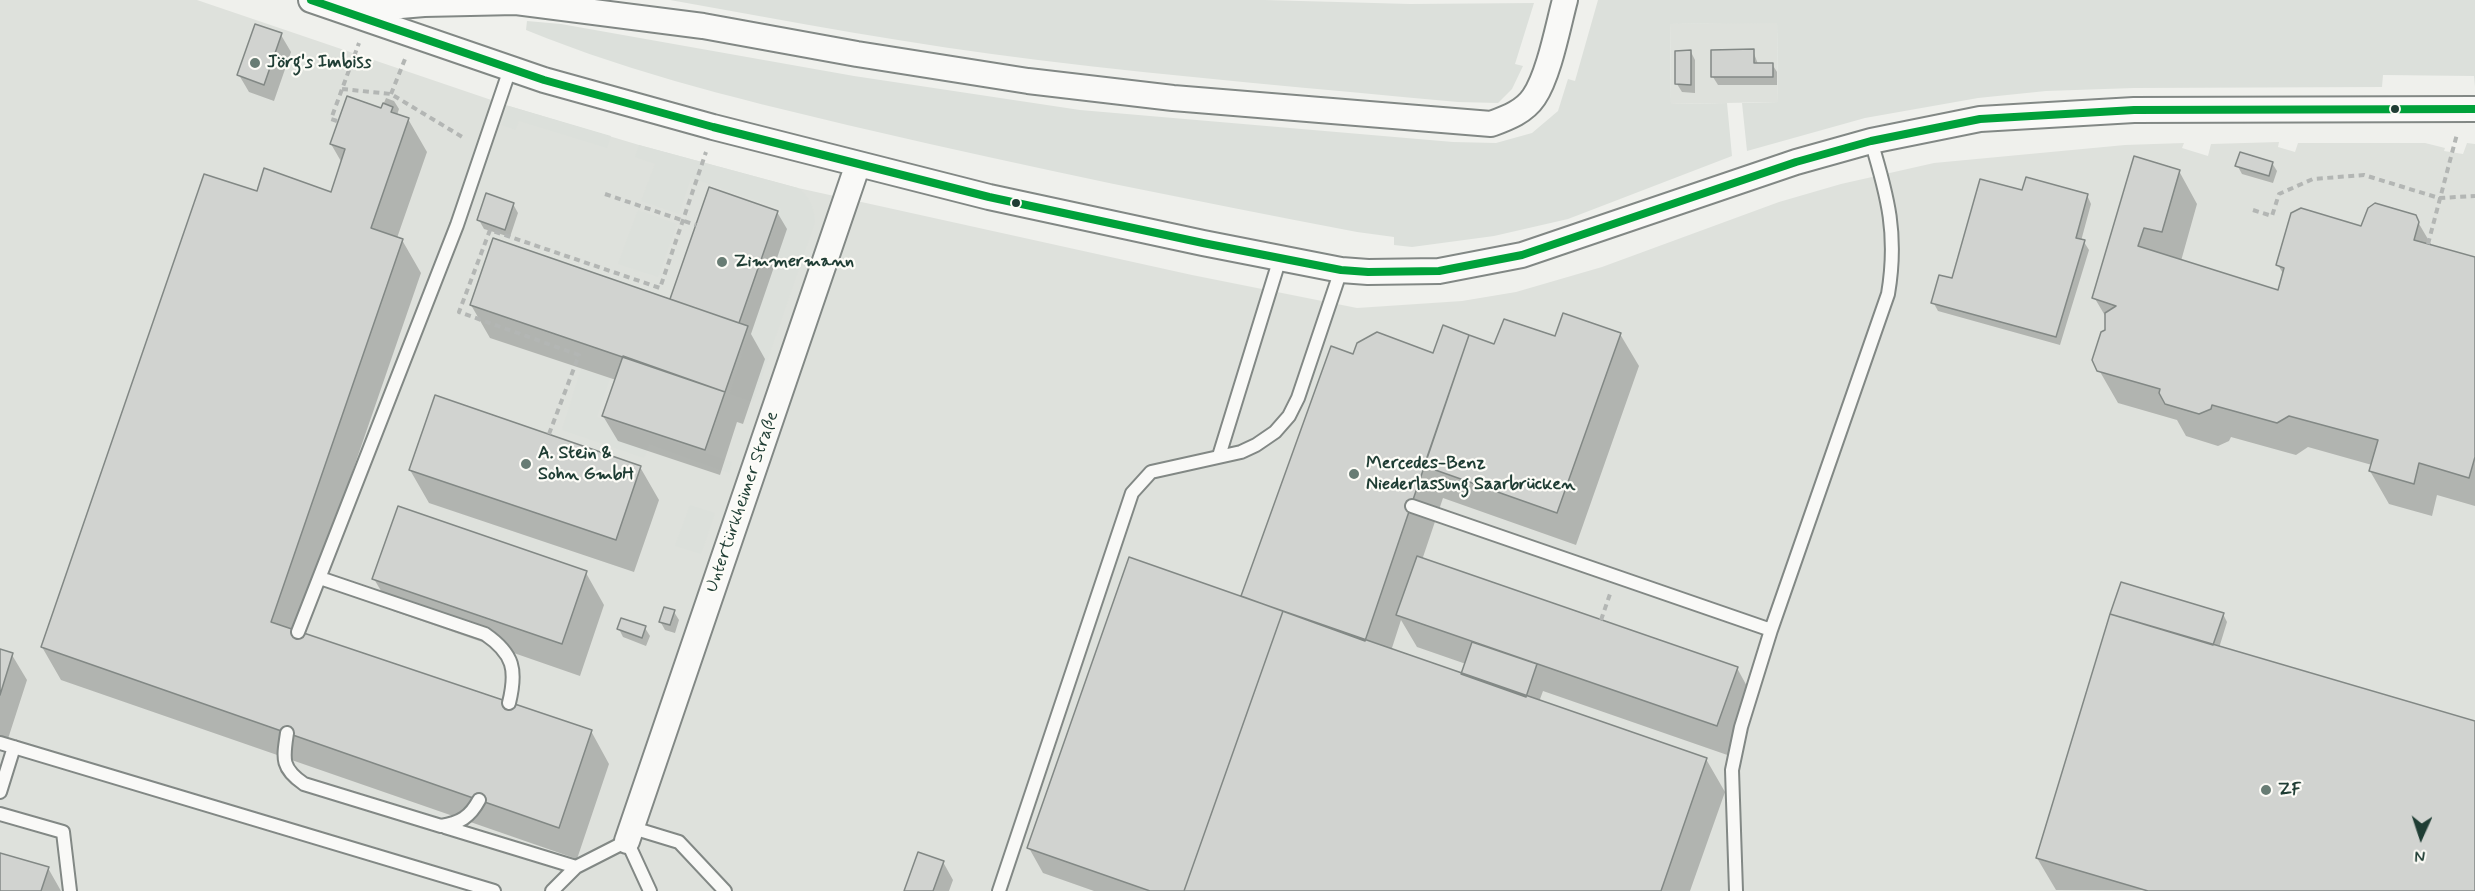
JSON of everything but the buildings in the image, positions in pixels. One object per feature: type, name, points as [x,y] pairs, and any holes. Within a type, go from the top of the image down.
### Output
[{"type":"street","points":[[311,0],[510,69],[614,100],[858,164],[989,197],[1280,258],[1341,270],[1368,272],[1439,271],[1522,255],[1796,162],[1871,141],[1980,119],[2134,110],[2475,109]]},
{"type":"street","points":[[343,11],[424,4],[516,2],[703,26],[857,54],[1028,81],[1173,98],[1491,124],[1516,114],[1534,98],[1544,73],[1565,0]]},
{"type":"street","name":"Untertürkheimer Straße","points":[[630,835],[858,164]]},
{"type":"lane","points":[[298,632],[457,225],[510,69]]},
{"type":"lane","points":[[1736,891],[1732,770],[1741,727],[1771,630],[1888,294],[1893,267],[1894,242],[1891,214],[1871,141]]},
{"type":"lane","points":[[1219,456],[1280,258]]},
{"type":"lane","points":[[999,891],[1132,493],[1151,472],[1241,452],[1275,432],[1289,416],[1304,381],[1341,270]]},
{"type":"lane","points":[[1412,506],[1771,630]]},
{"type":"lane","points":[[320,578],[485,634],[508,656],[514,670],[509,703]]},
{"type":"lane","points":[[287,733],[284,764],[292,776],[304,784],[576,867]]},
{"type":"lane","points":[[0,743],[494,891]]},
{"type":"lane","points":[[0,792],[14,747]]},
{"type":"lane","points":[[441,826],[456,824],[465,819],[479,800]]},
{"type":"lane","points":[[0,814],[63,832],[70,891]]},
{"type":"lane","points":[[630,835],[650,891]]},
{"type":"lane","points":[[552,891],[576,867],[630,835],[679,842],[725,891]]},
{"type":"path","points":[[337,121],[331,119],[355,54]]},
{"type":"path","points":[[391,94],[401,69]]},
{"type":"path","points":[[342,89],[391,94],[483,148]]},
{"type":"path","points":[[2428,244],[2457,132]]},
{"type":"path","points":[[549,434],[579,355],[459,312],[490,230],[660,288],[703,162]]},
{"type":"path","points":[[2253,210],[2272,216],[2279,194],[2313,179],[2364,175],[2439,198],[2475,196]]},
{"type":"path","points":[[605,194],[696,225]]},
{"type":"shaded area","points":[[0,0],[197,0],[509,106],[639,145],[798,188],[1192,275],[1357,308],[1462,301],[1516,292],[1602,267],[1779,202],[1841,184],[1934,163],[2125,145],[2184,143],[2182,148],[2208,156],[2211,144],[2279,142],[2278,147],[2295,152],[2298,143],[2425,143],[2445,148],[2444,151],[2463,154],[2467,143],[2475,144],[2475,891],[0,891]]},
{"type":"shaded area","points":[[670,0],[1265,0],[1410,4],[1534,3],[1515,64],[1523,66],[1512,89],[1498,103],[1458,102],[1038,60],[808,25]]},
{"type":"shaded area","points":[[1598,0],[2475,0],[2475,87],[2474,76],[2383,75],[2382,87],[2134,88],[2046,91],[1978,98],[1865,118],[1747,151],[1742,103],[1778,102],[1777,23],[1670,24],[1671,104],[1727,103],[1732,156],[1568,219],[1494,236],[1412,247],[1394,245],[1394,237],[1357,232],[1113,184],[782,109],[696,87],[610,61],[526,30],[527,21],[561,24],[854,76],[1080,110],[1453,142],[1496,143],[1532,133],[1558,111],[1568,79],[1575,81]]},
{"type":"shaded area","points":[[1777,22],[1778,102],[1671,104],[1670,24]]},
{"type":"shaded area","points":[[509,106],[611,136],[607,148],[519,121],[515,130],[502,125]]},
{"type":"shaded area","points":[[639,145],[798,188],[811,203],[815,222],[753,402],[730,394],[751,325],[743,322],[781,209],[691,178],[679,214],[641,201],[655,164],[635,157]]},
{"type":"shaded area","points":[[638,210],[677,224],[658,277],[618,264]]},
{"type":"shaded area","points":[[581,369],[610,378],[597,417],[732,462],[729,473],[649,444],[644,458],[562,430]]},
{"type":"shaded area","points":[[690,505],[715,513],[701,554],[675,546]]},
{"type":"transit line","points":[[311,0],[544,80],[713,127],[989,197],[1203,243],[1341,270],[1368,272],[1439,271],[1522,255],[1796,162],[1871,141],[1980,119],[2134,110],[2475,109]]},
{"type":"place","name":"Jörg's Imbiss","points":[[255,63]]},
{"type":"place","name":"Zimmermann","points":[[722,262]]},
{"type":"place","name":"A. Stein & Sohn GmbH","points":[[526,464]]},
{"type":"place","name":"Mercedes-Benz Niederlassung Saarbrücken","points":[[1354,474]]},
{"type":"place","name":"ZF","points":[[2266,790]]}]
